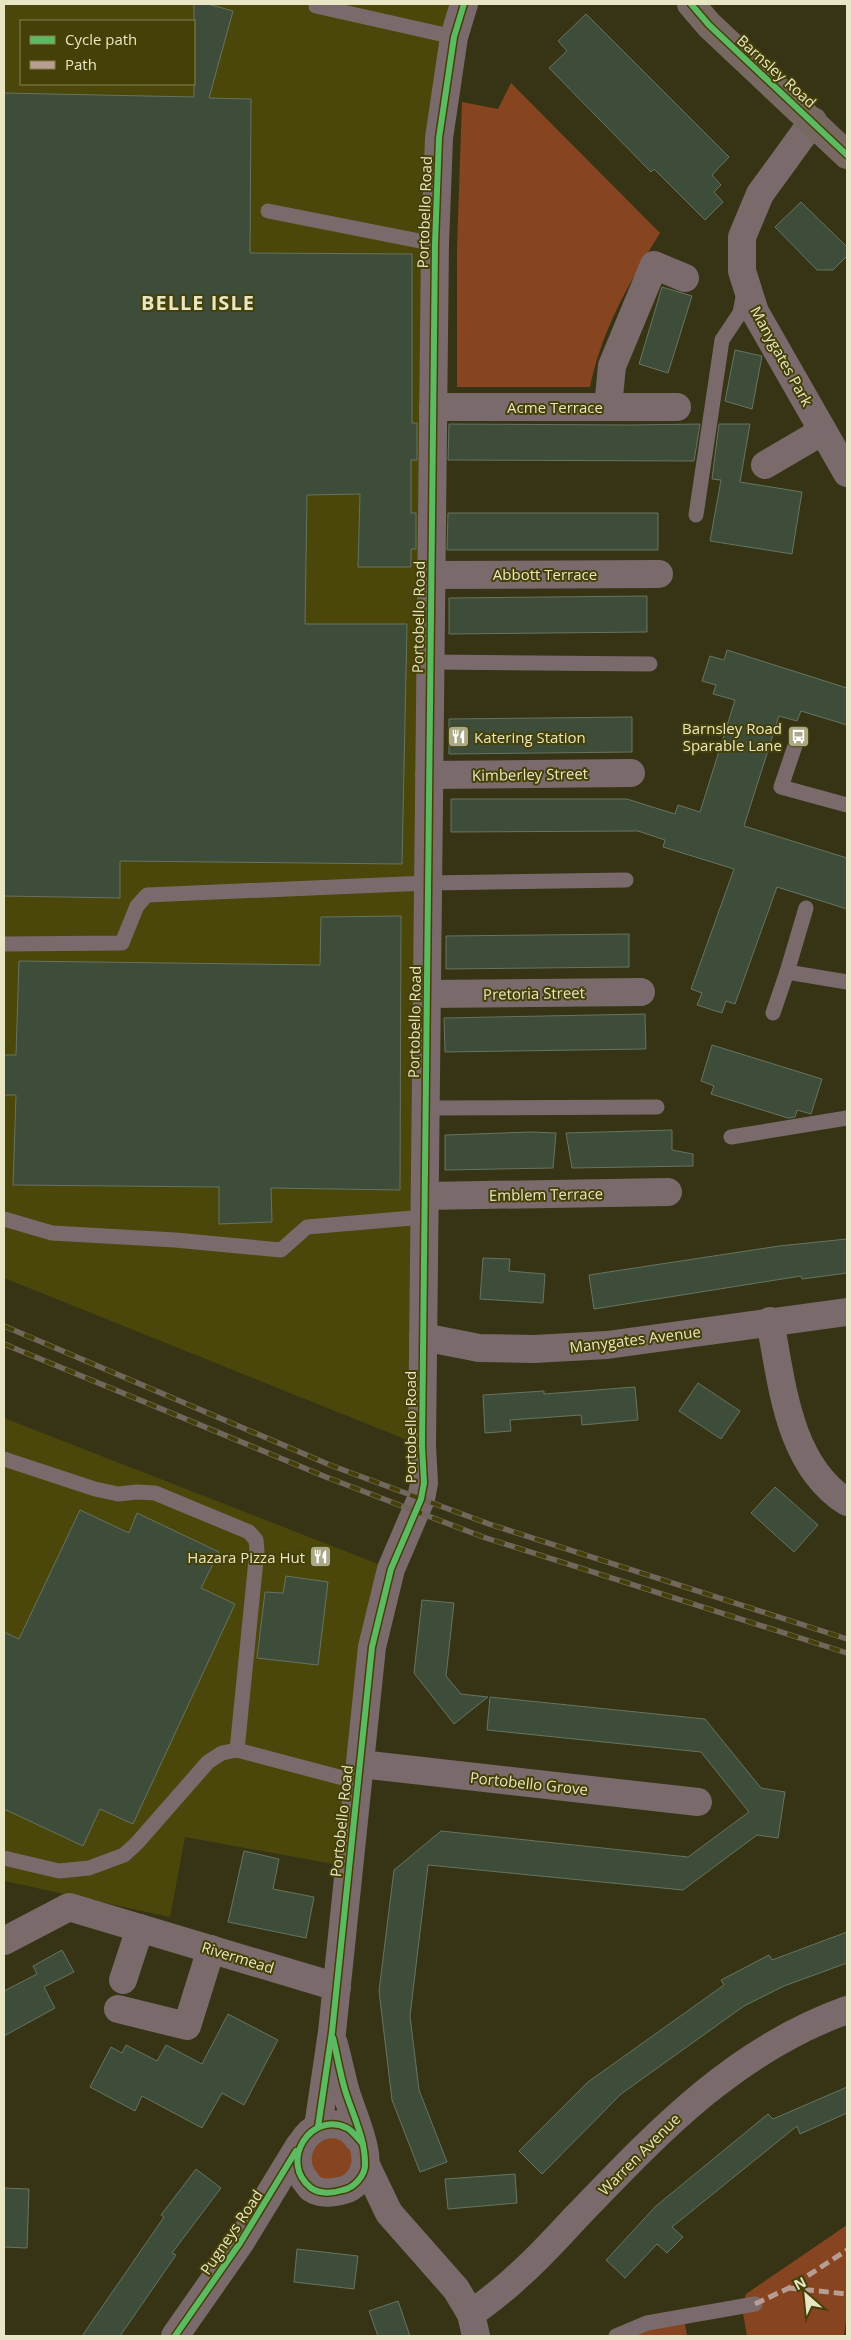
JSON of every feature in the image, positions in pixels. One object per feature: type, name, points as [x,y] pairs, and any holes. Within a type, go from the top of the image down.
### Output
[{"type":"main road","name":"Barnsley Road","points":[[691,4],[709,26],[847,154]]},
{"type":"street","name":"Portobello Road","points":[[319,2191],[298,2170],[297,2153],[311,2133],[332,2032],[372,1647],[390,1569],[416,1513],[424,1483],[423,1337],[426,994],[436,244],[439,138],[454,37],[464,4]]},
{"type":"street","name":"Manygates Park","points":[[813,121],[760,194],[742,236],[742,271],[755,312],[847,473]]},
{"type":"street","points":[[608,407],[612,366],[654,265],[685,278]]},
{"type":"street","name":"Acme Terrace","points":[[434,407],[677,407]]},
{"type":"street","points":[[765,464],[823,431]]},
{"type":"street","name":"Abbott Terrace","points":[[431,575],[659,574]]},
{"type":"street","name":"Kimberley Street","points":[[429,776],[631,773]]},
{"type":"street","name":"Pretoria Street","points":[[426,994],[641,992]]},
{"type":"street","name":"Emblem Terrace","points":[[425,1207],[668,1192]]},
{"type":"street","name":"Manygates Avenue","points":[[423,1337],[479,1348],[534,1349],[606,1345],[770,1321],[847,1312]]},
{"type":"street","points":[[770,1321],[785,1399],[796,1436],[812,1466],[828,1488],[847,1502]]},
{"type":"street","name":"Portobello Grove","points":[[359,1773],[698,1802]]},
{"type":"street","name":"Rivermead","points":[[4,1941],[70,1907],[337,1987]]},
{"type":"street","points":[[123,1980],[140,1928]]},
{"type":"street","points":[[118,2009],[186,2026],[211,1949]]},
{"type":"street","name":"Warren Avenue","points":[[473,2325],[652,2139],[697,2097],[735,2069],[785,2038],[847,2010]]},
{"type":"street","name":"Portobello Road","points":[[332,2032],[344,2087],[364,2155]]},
{"type":"street","name":"Portobello Road","points":[[311,2133],[334,2125],[348,2128],[364,2155],[390,2213],[456,2289],[473,2325]]},
{"type":"street","name":"Pugneys Road","points":[[175,2336],[264,2206],[311,2133]]},
{"type":"street","points":[[319,2191],[349,2189],[361,2178],[364,2155]]},
{"type":"street","points":[[319,2191],[390,2213]]},
{"type":"street","name":"Pugneys Road","points":[[264,2206],[319,2191]]},
{"type":"lane","points":[[316,4],[316,6],[454,37]]},
{"type":"lane","points":[[268,211],[436,244]]},
{"type":"lane","points":[[696,515],[722,340],[740,313],[746,284]]},
{"type":"lane","points":[[430,662],[650,664]]},
{"type":"lane","points":[[798,737],[781,787],[847,805]]},
{"type":"lane","points":[[4,944],[122,943],[136,906],[147,896],[428,883],[626,880]]},
{"type":"lane","points":[[773,1013],[806,908]]},
{"type":"lane","points":[[787,972],[847,982]]},
{"type":"lane","points":[[425,1108],[657,1107]]},
{"type":"lane","points":[[731,1137],[847,1118]]},
{"type":"lane","points":[[4,1219],[52,1233],[176,1240],[281,1250],[307,1227],[425,1207]]},
{"type":"lane","points":[[4,1459],[95,1489],[118,1494],[155,1492],[236,1525],[249,1532],[256,1540],[257,1550],[237,1750]]},
{"type":"lane","points":[[4,1858],[59,1871],[90,1868],[124,1855],[138,1843],[208,1762],[222,1753],[237,1750],[359,1773]]},
{"type":"lane","points":[[616,2336],[648,2323],[756,2304]]},
{"type":"shaded area","points":[[4,4],[464,4],[445,87],[422,1446],[4,1278]]},
{"type":"shaded area","points":[[511,83],[660,233],[627,288],[609,326],[590,387],[457,387],[457,248],[462,102],[498,109]]},
{"type":"shaded area","points":[[4,1418],[391,1569],[349,1867],[185,1837],[170,1917],[4,1881]]},
{"type":"shaded area","points":[[348,2128],[361,2178],[311,2188],[304,2138]]},
{"type":"shaded area","points":[[847,2225],[847,2312],[844,2336],[747,2336],[742,2307],[746,2294]]},
{"type":"shaded area","points":[[684,2317],[687,2336],[622,2336]]},
{"type":"building","points":[[194,4],[208,4],[233,11],[209,98],[251,99],[250,253],[412,254],[412,423],[417,423],[417,460],[411,460],[411,513],[416,513],[416,549],[411,549],[411,567],[358,567],[360,494],[307,495],[305,624],[407,624],[402,864],[120,861],[120,898],[4,896],[4,93],[194,97]]},
{"type":"building","points":[[586,14],[729,157],[712,175],[721,185],[714,192],[723,202],[705,220],[654,169],[651,172],[549,68],[567,51],[558,41]]},
{"type":"building","points":[[801,202],[847,247],[847,256],[833,270],[817,270],[775,227]]},
{"type":"building","points":[[662,287],[692,296],[668,373],[639,364]]},
{"type":"building","points":[[735,350],[762,356],[752,409],[725,401]]},
{"type":"building","points":[[449,424],[700,424],[694,461],[448,460]]},
{"type":"building","points":[[719,424],[750,424],[740,482],[802,492],[792,554],[710,541],[721,480],[712,479]]},
{"type":"building","points":[[448,513],[658,513],[658,550],[447,550]]},
{"type":"building","points":[[647,596],[647,632],[449,634],[449,598]]},
{"type":"building","points":[[727,650],[847,688],[847,725],[801,711],[797,721],[779,716],[744,826],[847,858],[847,909],[777,887],[735,1004],[726,1001],[722,1013],[697,1005],[702,993],[691,989],[734,869],[663,847],[665,840],[638,831],[451,832],[451,799],[627,799],[675,814],[678,805],[700,812],[735,700],[713,694],[716,685],[702,681],[710,656],[724,660]]},
{"type":"building","points":[[632,717],[632,752],[449,754],[449,719]]},
{"type":"building","points":[[401,916],[400,1190],[271,1188],[272,1222],[219,1224],[219,1187],[13,1185],[16,1095],[4,1095],[4,1055],[16,1055],[19,961],[320,965],[321,917]]},
{"type":"building","points":[[629,934],[629,967],[446,969],[446,936]]},
{"type":"building","points":[[645,1014],[646,1049],[445,1052],[444,1018]]},
{"type":"building","points":[[712,1045],[822,1079],[811,1114],[797,1110],[795,1117],[788,1118],[711,1094],[714,1086],[701,1081]]},
{"type":"building","points":[[672,1130],[672,1150],[693,1154],[693,1166],[572,1168],[566,1133]]},
{"type":"building","points":[[556,1133],[553,1168],[445,1170],[445,1135]]},
{"type":"building","points":[[847,1239],[847,1273],[802,1279],[801,1276],[594,1309],[589,1275],[779,1246]]},
{"type":"building","points":[[483,1258],[510,1259],[509,1271],[545,1274],[543,1303],[480,1299]]},
{"type":"building","points":[[698,1383],[740,1411],[721,1439],[679,1411]]},
{"type":"building","points":[[635,1387],[638,1420],[582,1425],[581,1415],[510,1420],[511,1431],[485,1433],[483,1395],[544,1391],[544,1394]]},
{"type":"building","points":[[775,1487],[818,1525],[794,1552],[751,1513]]},
{"type":"building","points":[[80,1510],[129,1533],[137,1513],[219,1552],[201,1588],[235,1604],[133,1824],[100,1809],[83,1846],[4,1809],[4,1632],[19,1639]]},
{"type":"building","points":[[286,1576],[328,1582],[318,1665],[257,1658],[265,1592],[283,1593]]},
{"type":"building","points":[[422,1600],[454,1603],[446,1676],[461,1694],[488,1697],[454,1724],[414,1673]]},
{"type":"building","points":[[490,1697],[705,1719],[761,1788],[785,1792],[778,1838],[757,1835],[683,1890],[428,1865],[410,2016],[419,2090],[447,2162],[420,2172],[392,2100],[379,1991],[394,1870],[441,1831],[688,1857],[749,1812],[701,1752],[487,1730]]},
{"type":"building","points":[[244,1851],[279,1859],[273,1889],[314,1897],[306,1938],[228,1922]]},
{"type":"building","points":[[847,1932],[847,1963],[784,1986],[744,2006],[621,2094],[542,2174],[519,2151],[588,2082],[724,1985],[721,1980],[769,1955],[772,1960]]},
{"type":"building","points":[[62,1950],[74,1972],[44,1987],[55,2008],[4,2036],[4,1991],[37,1974],[33,1966]]},
{"type":"building","points":[[228,2014],[278,2040],[244,2105],[222,2093],[202,2128],[142,2096],[135,2111],[90,2087],[111,2047],[122,2053],[126,2045],[157,2061],[166,2045],[202,2064]]},
{"type":"building","points":[[847,2087],[847,2113],[800,2134],[797,2126],[672,2227],[683,2237],[667,2253],[657,2244],[625,2278],[606,2260],[656,2206],[768,2114],[773,2119]]},
{"type":"building","points":[[196,2169],[221,2188],[172,2253],[176,2255],[120,2336],[82,2336],[164,2217],[161,2215]]},
{"type":"building","points":[[515,2174],[517,2203],[448,2209],[445,2179]]},
{"type":"building","points":[[4,2188],[29,2189],[27,2248],[4,2247]]},
{"type":"building","points":[[297,2249],[358,2256],[354,2289],[294,2282]]},
{"type":"building","points":[[398,2301],[410,2336],[378,2336],[369,2311]]},
{"type":"railway","points":[[4,1326],[330,1465],[489,1524],[847,1639]]},
{"type":"railway","points":[[4,1344],[326,1477],[483,1537],[847,1653]]},
{"type":"marked path","points":[[755,2304],[789,2288],[847,2250]]},
{"type":"marked path","points":[[789,2288],[847,2294]]},
{"type":"cycle path","points":[[318,2127],[332,2032],[372,1647],[391,1569],[421,1499],[424,1483],[422,1446],[435,244],[439,138],[454,37],[464,4]]},
{"type":"cycle path","points":[[691,4],[709,25],[847,155]]},
{"type":"cycle path","points":[[333,2038],[345,2090],[361,2135],[363,2144],[365,2168],[355,2184],[347,2189],[335,2192],[327,2193],[315,2190],[302,2177],[298,2165],[298,2153],[303,2142],[311,2132],[322,2126],[334,2124],[347,2128],[363,2144]]},
{"type":"cycle path","points":[[175,2336],[240,2243],[296,2151]]},
{"type":"place","name":"Katering Station","points":[[458,737]]},
{"type":"place","name":"Barnsley Road Sparable Lane","points":[[798,737]]},
{"type":"place","name":"Hazara Pizza Hut","points":[[321,1557]]},
{"type":"district","name":"BELLE ISLE","points":[[198,302]]}]
